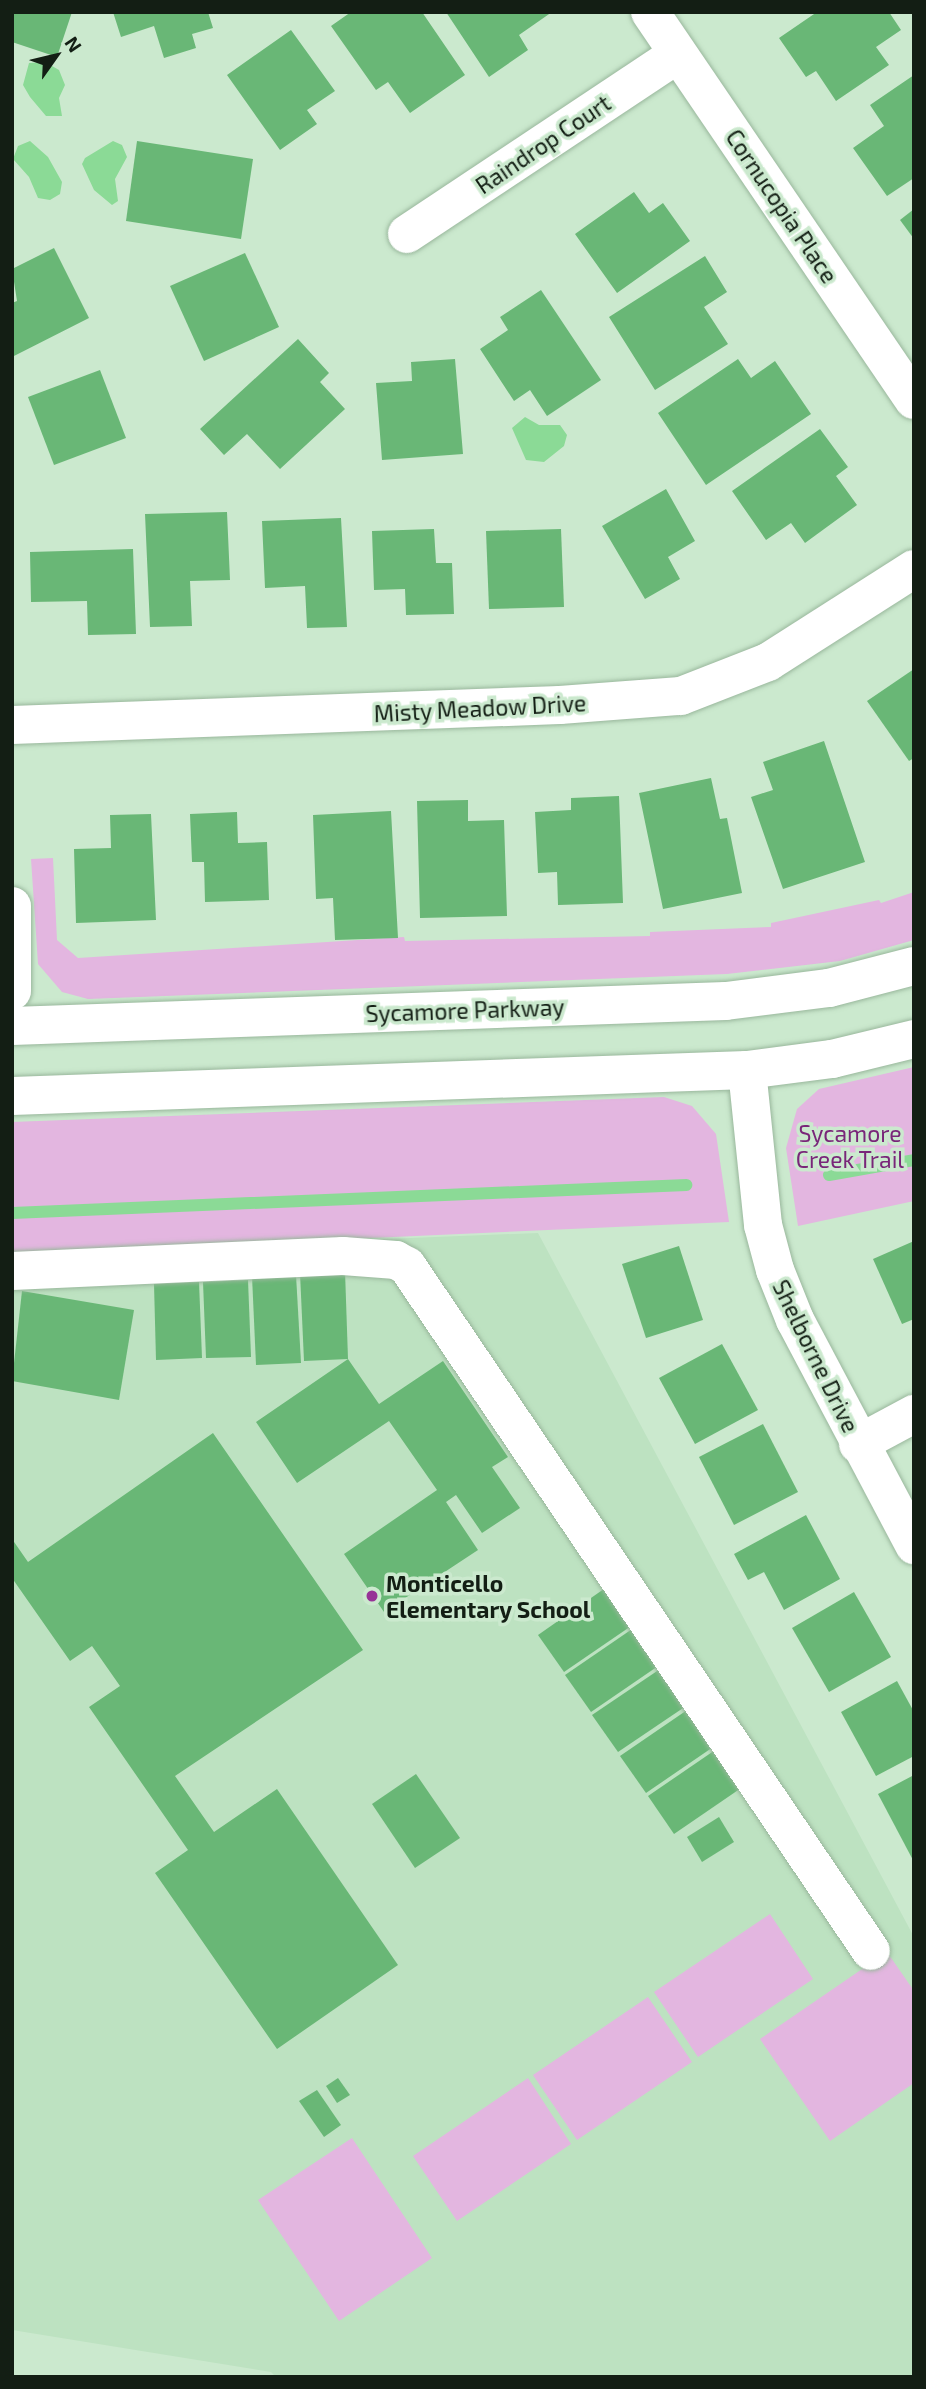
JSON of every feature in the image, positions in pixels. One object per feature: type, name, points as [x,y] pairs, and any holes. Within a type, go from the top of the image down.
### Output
[{"type":"street","name":"Cornucopia Place","points":[[650,12],[914,400]]},
{"type":"street","name":"Raindrop Court","points":[[407,234],[678,54]]},
{"type":"street","name":"Misty Meadow Drive","points":[[12,725],[560,705],[681,696],[768,662],[914,569]]},
{"type":"street","points":[[12,906],[12,991]]},
{"type":"street","name":"Sycamore Parkway","points":[[12,1026],[726,1001],[829,988],[914,966]]},
{"type":"street","points":[[12,1096],[747,1070],[832,1059],[914,1039]]},
{"type":"street","name":"Shelborne Drive","points":[[747,1070],[763,1225],[775,1270],[794,1320],[914,1545]]},
{"type":"street","points":[[12,1271],[343,1256],[396,1260],[407,1266],[871,1951]]},
{"type":"street","points":[[859,1444],[914,1414]]},
{"type":"shaded area","points":[[45,62],[59,70],[65,85],[59,98],[62,116],[46,116],[30,97],[23,85],[29,63]]},
{"type":"shaded area","points":[[30,141],[48,157],[62,182],[60,194],[50,200],[38,198],[29,177],[13,159],[18,146]]},
{"type":"shaded area","points":[[113,141],[122,145],[127,157],[115,179],[118,201],[112,205],[94,190],[82,164],[85,158]]},
{"type":"shaded area","points":[[525,417],[539,425],[560,425],[567,435],[564,446],[544,462],[526,460],[512,428]]},
{"type":"shaded area","name":"Monticello Elementary School","points":[[538,1233],[914,1937],[914,2377],[276,2377],[271,2372],[12,2330],[12,1254]]},
{"type":"green space","points":[[53,858],[57,940],[78,958],[404,937],[405,941],[650,936],[650,932],[771,927],[771,923],[879,900],[881,903],[914,892],[914,940],[840,961],[727,974],[88,999],[62,992],[38,964],[31,859]]},
{"type":"green space","name":"Sycamore Creek Trail","points":[[914,1067],[914,1201],[798,1226],[786,1148],[797,1109],[819,1089]]},
{"type":"green space","points":[[664,1097],[692,1106],[716,1134],[729,1222],[12,1254],[12,1122]]},
{"type":"green space","points":[[770,1914],[813,1979],[698,2057],[654,1992]]},
{"type":"green space","points":[[887,1952],[914,1991],[914,2083],[830,2141],[760,2039]]},
{"type":"green space","points":[[648,1997],[692,2062],[577,2140],[533,2075]]},
{"type":"green space","points":[[528,2078],[571,2144],[457,2221],[413,2156]]},
{"type":"green space","points":[[352,2138],[432,2258],[339,2321],[258,2200]]},
{"type":"building","points":[[12,12],[72,12],[57,57],[12,42]]},
{"type":"building","points":[[113,12],[208,12],[213,28],[192,34],[196,48],[164,58],[154,26],[121,37]]},
{"type":"building","points":[[351,12],[422,12],[465,75],[410,113],[388,82],[376,90],[331,26]]},
{"type":"building","points":[[446,12],[552,12],[519,35],[528,50],[489,77]]},
{"type":"building","points":[[817,12],[889,12],[901,30],[876,47],[889,65],[836,101],[816,71],[806,77],[779,38]]},
{"type":"building","points":[[291,30],[335,91],[307,110],[317,124],[280,150],[227,75]]},
{"type":"building","points":[[914,75],[914,178],[887,196],[853,148],[884,126],[870,105]]},
{"type":"building","points":[[137,141],[253,159],[241,239],[126,221]]},
{"type":"building","points":[[634,192],[649,213],[663,203],[690,241],[617,293],[575,234]]},
{"type":"building","points":[[914,209],[914,239],[900,220]]},
{"type":"building","points":[[54,248],[89,318],[12,357],[12,303],[17,301],[12,269]]},
{"type":"building","points":[[245,253],[279,327],[204,361],[170,286]]},
{"type":"building","points":[[705,256],[727,292],[704,307],[728,344],[655,390],[609,317]]},
{"type":"building","points":[[541,290],[601,380],[547,416],[530,390],[514,401],[480,349],[508,330],[500,317]]},
{"type":"building","points":[[298,339],[329,373],[320,382],[345,409],[280,469],[247,434],[224,455],[200,429]]},
{"type":"building","points":[[455,359],[463,454],[382,460],[376,383],[412,381],[411,362]]},
{"type":"building","points":[[738,359],[751,378],[775,361],[811,414],[706,485],[658,413]]},
{"type":"building","points":[[100,370],[126,438],[54,465],[28,397]]},
{"type":"building","points":[[820,429],[848,467],[836,476],[857,505],[805,543],[791,523],[766,540],[732,491]]},
{"type":"building","points":[[666,489],[695,541],[668,557],[680,579],[645,599],[602,526]]},
{"type":"building","points":[[227,512],[230,580],[190,581],[192,626],[150,627],[145,514]]},
{"type":"building","points":[[341,518],[347,627],[307,628],[305,586],[265,588],[262,521]]},
{"type":"building","points":[[434,529],[436,563],[452,563],[454,614],[406,615],[405,589],[374,590],[372,531]]},
{"type":"building","points":[[561,529],[564,607],[489,609],[486,531]]},
{"type":"building","points":[[133,549],[136,634],[88,635],[87,601],[31,602],[30,552]]},
{"type":"building","points":[[914,669],[914,758],[909,761],[867,701]]},
{"type":"building","points":[[824,741],[865,862],[783,889],[751,797],[773,790],[763,762]]},
{"type":"building","points":[[711,778],[720,819],[727,818],[742,893],[663,909],[639,793]]},
{"type":"building","points":[[619,796],[623,903],[558,905],[557,872],[538,873],[535,812],[571,810],[571,798]]},
{"type":"building","points":[[468,800],[468,821],[504,820],[507,916],[420,918],[417,801]]},
{"type":"building","points":[[391,811],[398,938],[335,940],[333,898],[316,899],[313,815]]},
{"type":"building","points":[[237,812],[238,843],[267,842],[269,900],[205,902],[204,862],[192,862],[190,814]]},
{"type":"building","points":[[151,814],[156,920],[76,923],[74,849],[111,848],[110,815]]},
{"type":"building","points":[[914,1241],[914,1319],[902,1324],[873,1259]]},
{"type":"building","points":[[679,1246],[703,1320],[646,1338],[622,1264]]},
{"type":"building","points":[[345,1271],[348,1359],[304,1361],[300,1273]]},
{"type":"building","points":[[296,1275],[301,1363],[256,1365],[252,1276]]},
{"type":"building","points":[[248,1280],[251,1357],[206,1358],[203,1282]]},
{"type":"building","points":[[199,1282],[202,1358],[156,1360],[154,1284]]},
{"type":"building","points":[[22,1291],[134,1310],[119,1400],[12,1381]]},
{"type":"building","points":[[722,1344],[758,1410],[695,1444],[659,1378]]},
{"type":"building","points":[[348,1359],[379,1404],[443,1361],[508,1457],[492,1467],[520,1508],[482,1533],[456,1495],[446,1502],[478,1550],[384,1612],[344,1554],[437,1490],[389,1421],[297,1483],[256,1422]]},
{"type":"building","points":[[763,1424],[798,1492],[734,1525],[699,1457]]},
{"type":"building","points":[[213,1433],[363,1650],[175,1776],[214,1832],[277,1789],[398,1965],[277,2049],[155,1873],[188,1850],[89,1707],[120,1686],[92,1646],[70,1661],[12,1578],[12,1539],[28,1562]]},
{"type":"building","points":[[806,1515],[840,1579],[784,1610],[764,1572],[748,1580],[734,1554]]},
{"type":"building","points":[[611,1584],[637,1622],[564,1672],[538,1635]]},
{"type":"building","points":[[854,1592],[891,1657],[829,1692],[792,1628]]},
{"type":"building","points":[[638,1625],[664,1662],[591,1712],[565,1675]]},
{"type":"building","points":[[666,1665],[692,1702],[618,1752],[592,1715]]},
{"type":"building","points":[[897,1681],[914,1712],[914,1756],[876,1776],[841,1712]]},
{"type":"building","points":[[693,1706],[719,1743],[646,1793],[620,1756]]},
{"type":"building","points":[[721,1746],[747,1784],[674,1834],[648,1796]]},
{"type":"building","points":[[416,1774],[460,1838],[415,1868],[372,1804]]},
{"type":"building","points":[[914,1775],[914,1862],[878,1794]]},
{"type":"building","points":[[719,1817],[734,1842],[702,1862],[687,1837]]},
{"type":"building","points":[[338,2078],[350,2095],[337,2103],[326,2086]]},
{"type":"building","points":[[317,2090],[341,2125],[324,2137],[299,2101]]},
{"type":"waterway","points":[[829,1175],[914,1160]]},
{"type":"waterway","points":[[12,1213],[686,1185]]},
{"type":"place","name":"Monticello Elementary School","points":[[372,1596]]}]
